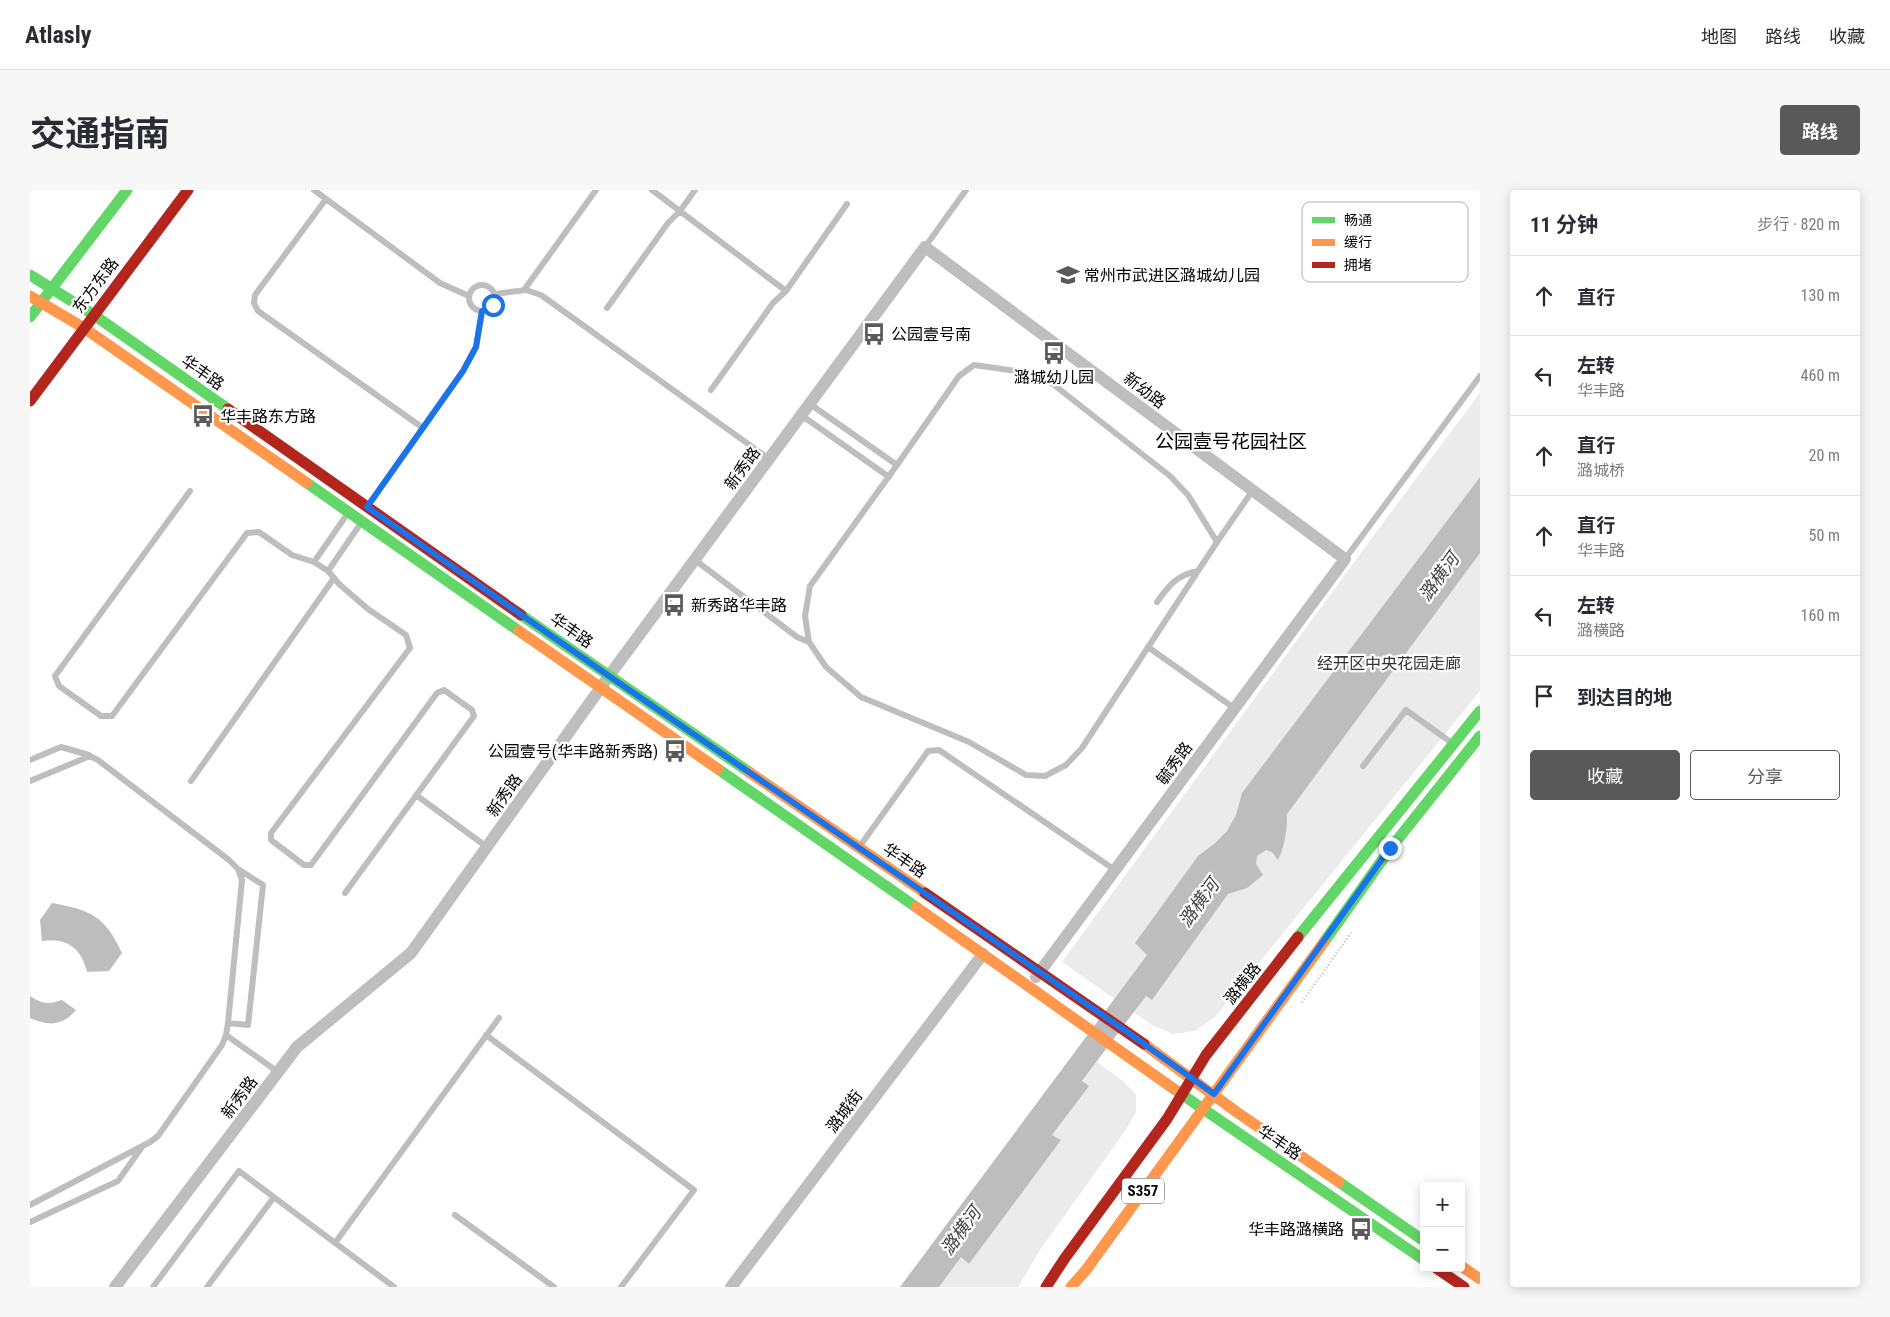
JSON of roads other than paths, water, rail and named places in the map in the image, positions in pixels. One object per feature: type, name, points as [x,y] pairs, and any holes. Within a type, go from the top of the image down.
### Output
[{"type":"street","name":"东方东路","points":[[30,317],[126,190]]},
{"type":"street","name":"东方东路","points":[[30,401],[188,190]]},
{"type":"street","name":"新秀路","points":[[115,1287],[296,1047],[411,953],[600,688],[925,247]]},
{"type":"street","name":"新幼路","points":[[925,247],[1345,558]]},
{"type":"street","name":"华丰路","points":[[30,276],[94,315],[609,676],[1096,1010],[1238,1113],[1420,1238]]},
{"type":"street","name":"华丰路","points":[[30,296],[84,328],[983,954],[1118,1051],[1420,1257]]},
{"type":"street","name":"毓秀路","points":[[1028,987],[1345,558]]},
{"type":"street","name":"潞横路","points":[[1046,1287],[1183,1095],[1206,1056],[1224,1032],[1374,841],[1480,711]]},
{"type":"street","name":"S357","points":[[1071,1287],[1204,1110],[1390,848],[1480,736]]},
{"type":"street","name":"潞城街","points":[[731,1287],[983,954]]},
{"type":"street","points":[[1465,1269],[1480,1279]]},
{"type":"street","points":[[1442,1272],[1464,1287]]},
{"type":"lane","points":[[314,190],[440,283],[469,296]]},
{"type":"lane","points":[[524,290],[596,190]]},
{"type":"lane","points":[[652,190],[786,291]]},
{"type":"lane","points":[[608,308],[668,223],[680,211],[695,190]]},
{"type":"lane","points":[[925,247],[966,190]]},
{"type":"lane","points":[[326,199],[255,295],[254,303],[258,311],[423,428]]},
{"type":"lane","points":[[711,390],[773,303],[786,291],[847,204]]},
{"type":"lane","points":[[481,285],[489,286],[495,294],[493,305],[482,311],[477,310],[471,304],[469,296],[473,288],[481,285]]},
{"type":"lane","points":[[495,294],[524,290],[541,295],[769,459]]},
{"type":"lane","points":[[367,507],[463,371],[476,347],[482,311]]},
{"type":"lane","points":[[1216,542],[1188,495],[1170,476],[1049,381],[1031,373],[974,365],[959,376],[810,586],[805,616],[809,642],[826,667],[860,697],[969,742],[1026,776],[1045,776],[1066,765],[1082,748],[1216,542],[1253,490]]},
{"type":"lane","points":[[1345,558],[1480,376]]},
{"type":"lane","points":[[810,404],[897,465]]},
{"type":"lane","points":[[801,415],[889,477]]},
{"type":"lane","points":[[190,491],[56,676],[59,686],[102,716],[112,716],[247,533],[259,532],[292,555],[314,562],[328,571],[368,609],[406,635],[410,648],[271,833],[271,840],[304,865],[311,865],[437,694],[444,690],[472,710],[474,716],[345,893]]},
{"type":"lane","points":[[314,562],[349,512]]},
{"type":"lane","points":[[328,571],[362,522]]},
{"type":"lane","points":[[695,560],[797,637],[809,642]]},
{"type":"lane","points":[[1157,602],[1174,581],[1186,574],[1198,572]]},
{"type":"lane","points":[[191,781],[334,578]]},
{"type":"lane","points":[[1148,647],[1234,708]]},
{"type":"lane","points":[[1363,766],[1406,710],[1453,744]]},
{"type":"lane","points":[[30,760],[60,747],[98,760],[229,860],[238,869],[264,885],[248,1025],[228,1023]]},
{"type":"lane","points":[[859,848],[928,751],[939,750],[1115,870]]},
{"type":"lane","points":[[30,781],[90,756]]},
{"type":"lane","points":[[416,796],[487,847]]},
{"type":"lane","points":[[30,1205],[158,1136],[222,1045],[228,1023],[242,880],[238,869]]},
{"type":"lane","points":[[335,1243],[499,1018]]},
{"type":"lane","points":[[226,1035],[278,1072]]},
{"type":"lane","points":[[486,1035],[694,1190],[621,1287]]},
{"type":"lane","points":[[30,1222],[118,1181],[144,1145]]},
{"type":"lane","points":[[153,1287],[239,1171],[394,1287]]},
{"type":"lane","points":[[207,1287],[274,1197]]},
{"type":"lane","points":[[455,1215],[554,1287]]},
{"type":"water","name":"潞横河","points":[[1480,477],[1480,553],[1287,814],[1285,838],[1278,860],[1272,852],[1266,850],[1257,856],[1256,864],[1263,875],[1247,888],[1228,894],[1152,1000],[1146,996],[1082,1081],[1089,1086],[1052,1135],[1061,1140],[969,1264],[961,1257],[939,1287],[900,1287],[1147,955],[1135,943],[1198,856],[1227,831],[1236,815],[1242,793]]},
{"type":"water","points":[[52,903],[87,912],[103,923],[122,953],[109,971],[87,972],[81,957],[72,946],[59,941],[42,941],[40,920]]},
{"type":"water","points":[[30,996],[46,1003],[62,1000],[76,1010],[60,1022],[37,1021],[30,1018]]},
{"type":"place","name":"常州市武进区潞城幼儿园","points":[[1068,275]]},
{"type":"place","name":"公园壹号南","points":[[874,334]]},
{"type":"place","name":"潞城幼儿园","points":[[1054,353]]},
{"type":"place","name":"华丰路东方路","points":[[203,416]]},
{"type":"place","name":"新秀路华丰路","points":[[674,605]]},
{"type":"place","name":"公园壹号(华丰路新秀路)","points":[[675,751]]},
{"type":"place","name":"华丰路潞横路","points":[[1361,1229]]},
{"type":"district","name":"公园壹号花园社区","points":[[1231,441]]},
{"type":"park label","name":"经开区中央花园走廊","points":[[1389,663]]}]
